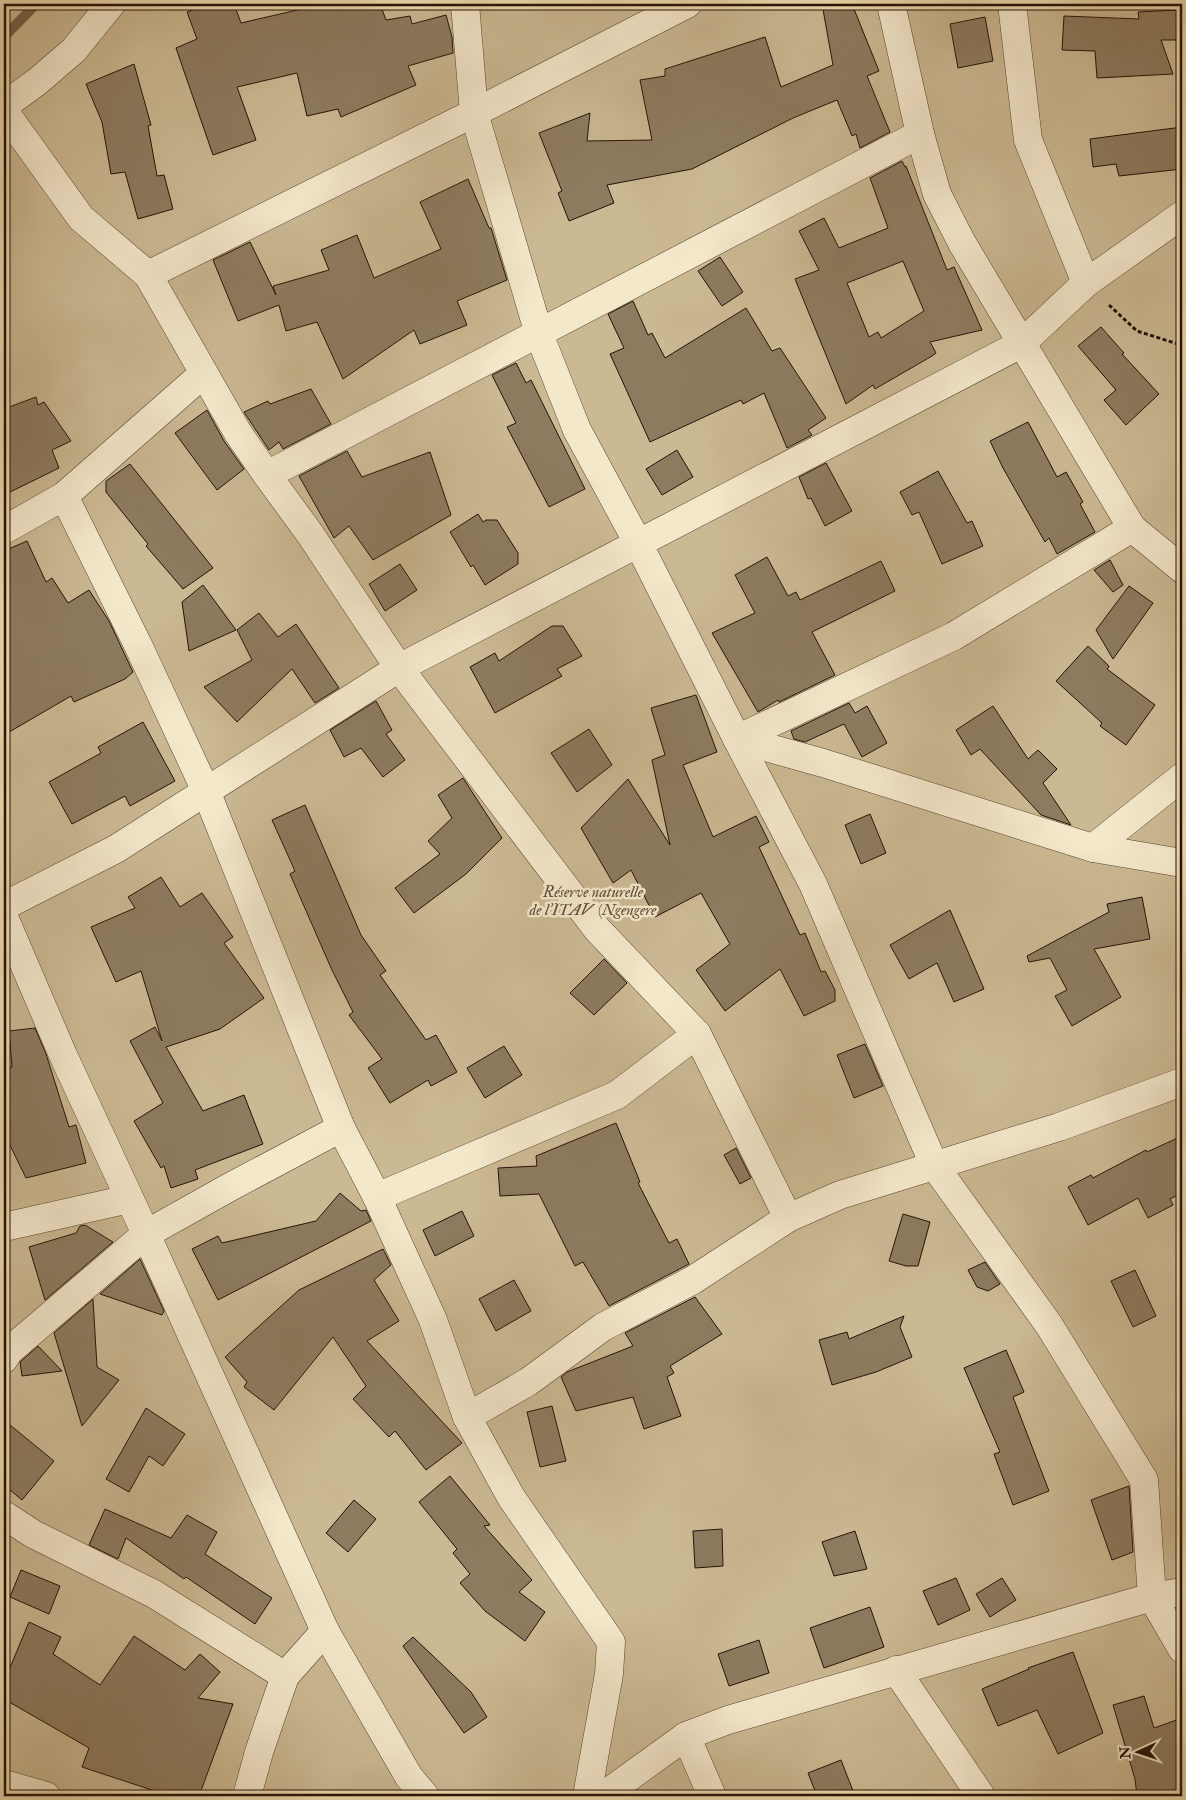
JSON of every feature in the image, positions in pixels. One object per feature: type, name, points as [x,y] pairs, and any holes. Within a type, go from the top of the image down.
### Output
[{"type":"street","points":[[111,4],[74,50],[38,82],[7,100],[81,218],[148,275],[238,433],[310,534],[399,668],[597,930],[697,1034],[788,1218]]},
{"type":"street","points":[[465,4],[474,113],[539,334],[578,430],[813,884],[934,1165],[1049,1325],[1144,1480],[1152,1597],[1182,1649]]},
{"type":"street","points":[[148,275],[474,113],[687,4]]},
{"type":"street","points":[[891,4],[920,134],[937,194],[962,243],[1132,528],[1182,569]]},
{"type":"street","points":[[1012,4],[1028,140],[1086,283]]},
{"type":"street","points":[[267,475],[920,134]]},
{"type":"street","points":[[4,906],[116,849],[399,668],[1021,344],[1086,283],[1182,215]]},
{"type":"street","points":[[4,530],[64,496],[204,374]]},
{"type":"street","points":[[64,496],[138,644],[206,791],[341,1128],[377,1197],[433,1320],[467,1417],[511,1497],[611,1642],[609,1674],[587,1796]]},
{"type":"street","points":[[737,739],[954,636],[1132,528]]},
{"type":"street","points":[[737,739],[823,763],[1093,848],[1182,863]]},
{"type":"street","points":[[1093,848],[1182,777]]},
{"type":"street","points":[[4,917],[63,1055],[325,1631],[409,1777],[424,1796]]},
{"type":"street","points":[[377,1197],[617,1095],[697,1034]]},
{"type":"street","points":[[467,1417],[528,1382],[603,1327],[693,1280],[788,1218],[840,1194],[1059,1127],[1182,1082]]},
{"type":"street","points":[[4,1359],[9,1351],[146,1234],[341,1128]]},
{"type":"street","points":[[4,1227],[129,1199]]},
{"type":"street","points":[[4,1515],[33,1534],[154,1594],[285,1676]]},
{"type":"street","points":[[602,1796],[686,1736],[728,1720],[1152,1597],[1182,1592]]},
{"type":"street","points":[[247,1796],[259,1752],[285,1676],[325,1631]]},
{"type":"street","points":[[896,1670],[981,1796]]},
{"type":"street","points":[[686,1736],[712,1796]]},
{"type":"street","points":[[4,1784],[46,1796]]},
{"type":"path","points":[[1086,283],[1137,331],[1178,344],[1182,351]]},
{"type":"green space","name":"Réserve naturelle de l'ITAV (Ngengere","points":[[4,4],[1182,4],[1182,1796],[4,1796]]},
{"type":"building","points":[[209,4],[234,4],[241,23],[323,4],[380,4],[386,20],[410,16],[412,24],[446,15],[452,37],[453,53],[408,66],[416,85],[341,117],[338,109],[307,116],[297,73],[237,87],[256,140],[213,155],[176,48],[197,39],[187,12]]},
{"type":"building","points":[[822,4],[852,4],[879,71],[867,76],[890,132],[860,148],[856,134],[852,136],[837,100],[793,118],[692,169],[607,185],[614,203],[569,221],[558,193],[562,191],[539,133],[590,113],[587,141],[652,140],[640,80],[665,76],[665,69],[765,37],[781,87],[833,65]]},
{"type":"building","points":[[1177,10],[1178,40],[1161,40],[1173,74],[1097,78],[1095,51],[1062,50],[1064,16],[1139,19],[1138,12]]},
{"type":"building","points":[[985,17],[993,61],[958,68],[950,24]]},
{"type":"building","points":[[134,64],[151,125],[148,126],[157,176],[164,175],[173,209],[138,219],[125,172],[111,174],[102,122],[86,84]]},
{"type":"building","points":[[1182,127],[1182,169],[1119,176],[1116,164],[1093,167],[1090,139]]},
{"type":"building","points":[[902,161],[906,166],[947,270],[954,267],[982,330],[930,342],[936,353],[932,356],[875,389],[873,385],[846,404],[795,279],[819,270],[799,231],[824,218],[839,248],[888,228],[870,178]],"holes":[[[903,261],[924,311],[881,338],[878,332],[869,337],[847,283]]]},
{"type":"building","points":[[468,179],[489,228],[491,228],[507,280],[457,301],[467,325],[420,344],[414,330],[343,379],[317,322],[286,331],[279,305],[238,321],[213,260],[250,242],[276,295],[273,286],[329,270],[321,250],[357,235],[374,278],[441,249],[420,202]]},
{"type":"building","points":[[720,257],[743,292],[722,306],[698,271]]},
{"type":"building","points":[[633,301],[648,335],[652,333],[665,358],[746,308],[772,351],[780,348],[826,418],[808,430],[812,435],[787,448],[764,393],[743,404],[741,400],[650,442],[610,354],[624,348],[608,314]]},
{"type":"building","points":[[1101,327],[1124,353],[1122,354],[1159,394],[1126,425],[1104,400],[1116,390],[1078,346]]},
{"type":"building","points":[[516,363],[526,383],[531,380],[585,489],[549,507],[507,427],[516,423],[492,375]]},
{"type":"building","points":[[311,389],[331,424],[283,449],[279,442],[269,450],[244,412],[268,401],[270,404]]},
{"type":"building","points":[[36,397],[38,405],[44,402],[71,441],[52,450],[59,468],[4,495],[4,409]]},
{"type":"building","points":[[207,410],[224,441],[244,469],[217,490],[175,433]]},
{"type":"building","points":[[1028,422],[1057,477],[1066,472],[1083,502],[1080,504],[1095,532],[1057,554],[1049,538],[1045,542],[990,441]]},
{"type":"building","points":[[677,450],[693,477],[662,495],[646,469]]},
{"type":"building","points":[[347,451],[362,477],[430,452],[451,515],[373,560],[349,526],[334,538],[299,476]]},
{"type":"building","points":[[826,463],[852,511],[825,526],[811,498],[808,499],[799,477]]},
{"type":"building","points":[[130,464],[213,568],[183,589],[146,546],[148,544],[106,492],[106,481]]},
{"type":"building","points":[[938,471],[967,523],[972,521],[983,546],[942,564],[919,512],[912,515],[900,492]]},
{"type":"building","points":[[478,514],[483,522],[486,520],[497,520],[518,553],[518,564],[485,585],[473,565],[471,567],[450,532]]},
{"type":"building","points":[[27,541],[46,582],[52,578],[68,603],[89,590],[109,621],[133,672],[125,679],[74,702],[71,696],[4,735],[4,551]]},
{"type":"building","points":[[767,557],[788,596],[796,592],[800,600],[881,561],[895,591],[812,632],[835,675],[779,702],[778,700],[758,712],[712,633],[755,613],[735,575]]},
{"type":"building","points":[[1110,560],[1123,585],[1113,592],[1094,570]]},
{"type":"building","points":[[400,564],[417,590],[385,611],[369,584]]},
{"type":"building","points":[[203,585],[236,630],[189,651],[182,602]]},
{"type":"building","points":[[1129,586],[1153,603],[1113,659],[1096,630]]},
{"type":"building","points":[[259,613],[278,637],[296,624],[339,688],[315,703],[292,669],[237,722],[204,687],[252,660],[237,630]]},
{"type":"building","points":[[552,626],[563,626],[582,656],[557,669],[562,676],[495,713],[470,667],[495,653],[499,661]]},
{"type":"building","points":[[1088,646],[1108,665],[1107,669],[1155,705],[1126,745],[1100,726],[1102,723],[1056,681]]},
{"type":"building","points":[[696,695],[717,752],[683,765],[713,837],[756,816],[769,842],[759,847],[800,935],[805,933],[821,972],[825,971],[835,990],[835,1001],[804,1016],[780,969],[725,1011],[696,970],[730,944],[701,893],[655,917],[631,870],[613,883],[581,828],[628,779],[670,845],[652,760],[665,755],[651,708]]},
{"type":"building","points":[[376,701],[392,730],[386,734],[405,760],[383,777],[361,748],[344,757],[330,730]]},
{"type":"building","points":[[849,703],[855,713],[867,706],[887,743],[862,757],[844,724],[805,742],[794,739],[791,731]]},
{"type":"building","points":[[993,706],[1028,759],[1038,750],[1057,769],[1043,783],[1071,825],[1041,815],[980,749],[971,755],[956,730]]},
{"type":"building","points":[[143,722],[175,781],[130,806],[125,796],[72,824],[49,782],[101,753],[98,747]]},
{"type":"building","points":[[589,729],[612,765],[577,792],[551,753]]},
{"type":"building","points":[[463,778],[502,838],[466,874],[414,913],[395,888],[440,854],[428,841],[452,818],[438,795]]},
{"type":"building","points":[[305,805],[361,935],[386,971],[380,975],[426,1040],[436,1035],[457,1072],[431,1086],[428,1080],[390,1103],[368,1068],[382,1059],[349,1015],[353,1012],[331,968],[290,874],[295,871],[272,820]]},
{"type":"building","points":[[870,814],[886,853],[861,864],[845,825]]},
{"type":"building","points":[[161,877],[180,907],[202,893],[233,937],[224,943],[264,998],[220,1029],[166,1047],[203,1111],[244,1095],[263,1144],[195,1170],[198,1179],[171,1188],[164,1166],[161,1168],[134,1121],[163,1103],[130,1041],[155,1027],[162,1041],[141,971],[116,982],[91,927],[135,908],[128,897]]},
{"type":"building","points":[[1142,897],[1150,939],[1094,949],[1121,997],[1072,1026],[1055,996],[1067,990],[1050,958],[1029,962],[1027,956],[1109,912],[1107,904]]},
{"type":"building","points":[[950,910],[984,989],[954,1002],[937,963],[909,979],[890,945]]},
{"type":"building","points":[[604,959],[627,983],[594,1015],[570,993]]},
{"type":"building","points":[[35,1028],[46,1054],[69,1127],[76,1125],[86,1163],[26,1178],[4,1133],[4,1069],[12,1067],[9,1031]]},
{"type":"building","points":[[865,1044],[883,1086],[854,1098],[837,1055]]},
{"type":"building","points":[[504,1046],[522,1075],[485,1098],[467,1068]]},
{"type":"building","points":[[616,1123],[640,1182],[638,1183],[669,1243],[677,1239],[689,1264],[609,1306],[583,1262],[575,1266],[539,1194],[500,1196],[498,1168],[537,1166],[536,1156]]},
{"type":"building","points":[[1182,1136],[1182,1193],[1170,1199],[1173,1205],[1148,1218],[1138,1198],[1088,1225],[1068,1187],[1091,1175],[1093,1178],[1146,1150],[1147,1152]]},
{"type":"building","points":[[736,1148],[751,1178],[740,1184],[724,1155]]},
{"type":"building","points":[[340,1193],[361,1211],[366,1210],[371,1221],[218,1300],[192,1249],[218,1236],[222,1243],[316,1221]]},
{"type":"building","points":[[462,1211],[474,1236],[435,1256],[423,1230]]},
{"type":"building","points":[[903,1214],[930,1222],[918,1266],[906,1266],[889,1261]]},
{"type":"building","points":[[85,1225],[113,1242],[45,1300],[29,1247],[76,1233],[80,1226]]},
{"type":"building","points":[[383,1249],[391,1265],[374,1280],[399,1321],[367,1341],[462,1443],[426,1470],[395,1431],[389,1437],[353,1399],[366,1386],[333,1337],[274,1410],[244,1387],[247,1382],[225,1357],[299,1290]]},
{"type":"building","points":[[140,1259],[164,1311],[162,1315],[100,1294]]},
{"type":"building","points":[[985,1262],[1000,1284],[988,1291],[977,1287],[968,1270]]},
{"type":"building","points":[[1135,1270],[1156,1316],[1133,1327],[1111,1281]]},
{"type":"building","points":[[514,1280],[531,1311],[496,1331],[479,1299]]},
{"type":"building","points":[[695,1297],[722,1334],[670,1366],[674,1373],[667,1377],[681,1416],[644,1429],[633,1397],[576,1411],[561,1377],[567,1372],[633,1346],[625,1333]]},
{"type":"building","points":[[93,1299],[97,1367],[119,1380],[82,1426],[54,1333]]},
{"type":"building","points":[[904,1316],[900,1327],[912,1357],[876,1372],[832,1385],[819,1340],[847,1332],[849,1339]]},
{"type":"building","points":[[38,1346],[62,1371],[22,1376],[20,1362]]},
{"type":"building","points":[[1006,1350],[1024,1392],[1013,1397],[1049,1491],[1013,1505],[994,1454],[1000,1452],[964,1368]]},
{"type":"building","points":[[552,1406],[566,1461],[540,1467],[527,1412]]},
{"type":"building","points":[[146,1408],[185,1434],[163,1466],[149,1456],[129,1492],[106,1479]]},
{"type":"building","points":[[4,1420],[54,1461],[22,1500],[4,1485]]},
{"type":"building","points":[[450,1476],[490,1525],[484,1526],[532,1580],[519,1592],[545,1612],[525,1641],[485,1611],[460,1583],[470,1574],[453,1553],[457,1549],[419,1502]]},
{"type":"building","points":[[1129,1486],[1133,1552],[1112,1560],[1091,1500]]},
{"type":"building","points":[[354,1500],[376,1519],[348,1552],[326,1533]]},
{"type":"building","points":[[105,1509],[171,1538],[187,1515],[217,1532],[205,1554],[272,1598],[255,1624],[186,1577],[184,1579],[126,1538],[118,1559],[89,1545]]},
{"type":"building","points":[[722,1529],[723,1566],[695,1568],[693,1531]]},
{"type":"building","points":[[855,1531],[867,1569],[834,1576],[822,1542]]},
{"type":"building","points":[[21,1570],[60,1586],[49,1614],[10,1597]]},
{"type":"building","points":[[956,1578],[970,1610],[938,1625],[923,1591]]},
{"type":"building","points":[[1002,1578],[1016,1600],[990,1617],[976,1594]]},
{"type":"building","points":[[870,1607],[884,1647],[824,1668],[810,1628]]},
{"type":"building","points":[[29,1622],[61,1637],[53,1654],[100,1685],[134,1636],[185,1670],[200,1654],[220,1672],[198,1698],[233,1704],[199,1796],[170,1796],[82,1767],[89,1748],[4,1699],[4,1682]]},
{"type":"building","points":[[413,1637],[471,1692],[487,1717],[464,1733],[403,1646]]},
{"type":"building","points":[[759,1640],[769,1673],[729,1686],[718,1654]]},
{"type":"building","points":[[1073,1652],[1103,1733],[1058,1754],[1037,1710],[998,1726],[982,1689],[1028,1668]]},
{"type":"building","points":[[1144,1696],[1154,1728],[1182,1718],[1182,1796],[1137,1796],[1135,1779],[1113,1705]]},
{"type":"building","points":[[841,1760],[855,1796],[817,1796],[808,1773]]},
{"type":"waterway","points":[[4,37],[36,4]]}]
